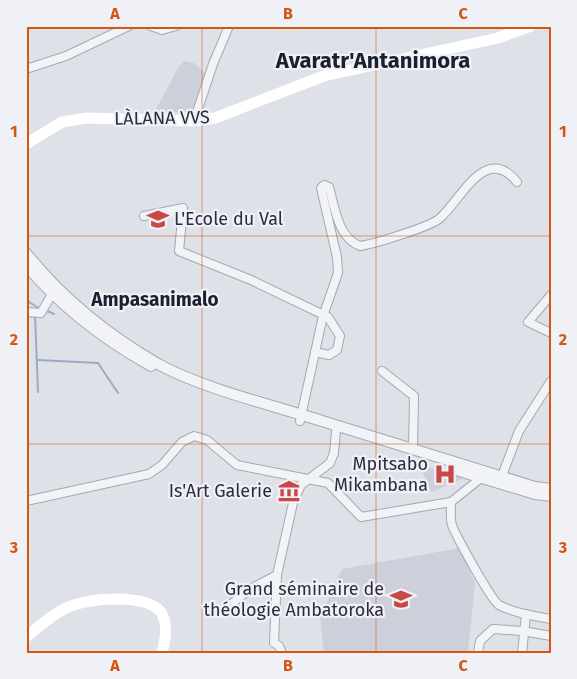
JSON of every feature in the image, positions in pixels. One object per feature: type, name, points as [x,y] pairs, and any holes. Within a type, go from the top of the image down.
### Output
[{"type":"main road","name":"LÀLANA VVS","points":[[27,141],[62,122],[87,118],[194,121],[215,118],[324,76],[498,38],[531,26]]},
{"type":"main road","points":[[26,637],[50,618],[69,607],[108,600],[143,600],[155,607],[164,618],[166,633],[162,653]]},
{"type":"street","points":[[26,69],[66,56],[129,26]]},
{"type":"street","points":[[151,26],[162,30],[176,26]]},
{"type":"street","points":[[194,121],[213,64],[229,26]]},
{"type":"street","points":[[301,417],[323,316],[338,273],[337,257],[321,191],[324,185],[329,187],[342,231],[348,240],[360,246],[439,219],[477,174],[498,169],[507,172],[517,182]]},
{"type":"street","points":[[144,216],[183,208],[179,251],[251,280],[331,320],[340,341],[334,354],[315,352]]},
{"type":"street","points":[[26,252],[58,290],[96,322],[159,364],[194,380],[336,431],[481,478],[551,489]]},
{"type":"street","points":[[26,265],[52,294],[90,328],[155,368],[191,385],[413,450],[551,496]]},
{"type":"street","points":[[37,312],[52,294]]},
{"type":"street","points":[[551,295],[528,322],[551,333]]},
{"type":"street","points":[[382,370],[414,396],[413,450]]},
{"type":"street","points":[[500,480],[519,431],[551,382]]},
{"type":"street","points":[[282,653],[280,646],[274,643],[277,576],[293,503],[301,485],[330,463],[334,453],[336,431]]},
{"type":"street","points":[[26,501],[149,474],[162,465],[182,442],[194,436],[207,440],[237,465],[333,486],[361,517],[451,502],[481,478]]},
{"type":"street","points":[[451,502],[451,522],[458,541],[491,597],[498,604],[526,614],[551,619]]},
{"type":"street","points":[[230,605],[250,588],[277,576]]},
{"type":"street","points":[[522,653],[526,614]]},
{"type":"street","points":[[478,653],[480,641],[493,629],[523,631],[551,636]]},
{"type":"shaded area","points":[[184,61],[194,63],[206,74],[193,112],[154,113],[178,68]]},
{"type":"shaded area","points":[[414,463],[463,479],[431,492],[422,471]]},
{"type":"shaded area","name":"Grand séminaire de théologie Ambatoroka","points":[[460,548],[475,583],[468,653],[324,653],[320,616],[342,569]]},
{"type":"waterway","points":[[26,300],[40,309]]},
{"type":"waterway","points":[[45,310],[54,314]]},
{"type":"waterway","points":[[35,315],[38,392]]},
{"type":"waterway","points":[[38,360],[98,363],[118,393]]},
{"type":"place","name":"L'Ecole du Val","points":[[158,219]]},
{"type":"place","name":"Mpitsabo Mikambana","points":[[445,474]]},
{"type":"place","name":"Is'Art Galerie","points":[[289,491]]},
{"type":"place","name":"Grand séminaire de théologie Ambatoroka","points":[[401,599]]},
{"type":"district","name":"Avaratr'Antanimora","points":[[373,60]]},
{"type":"district","name":"Ampasanimalo","points":[[155,299]]}]
